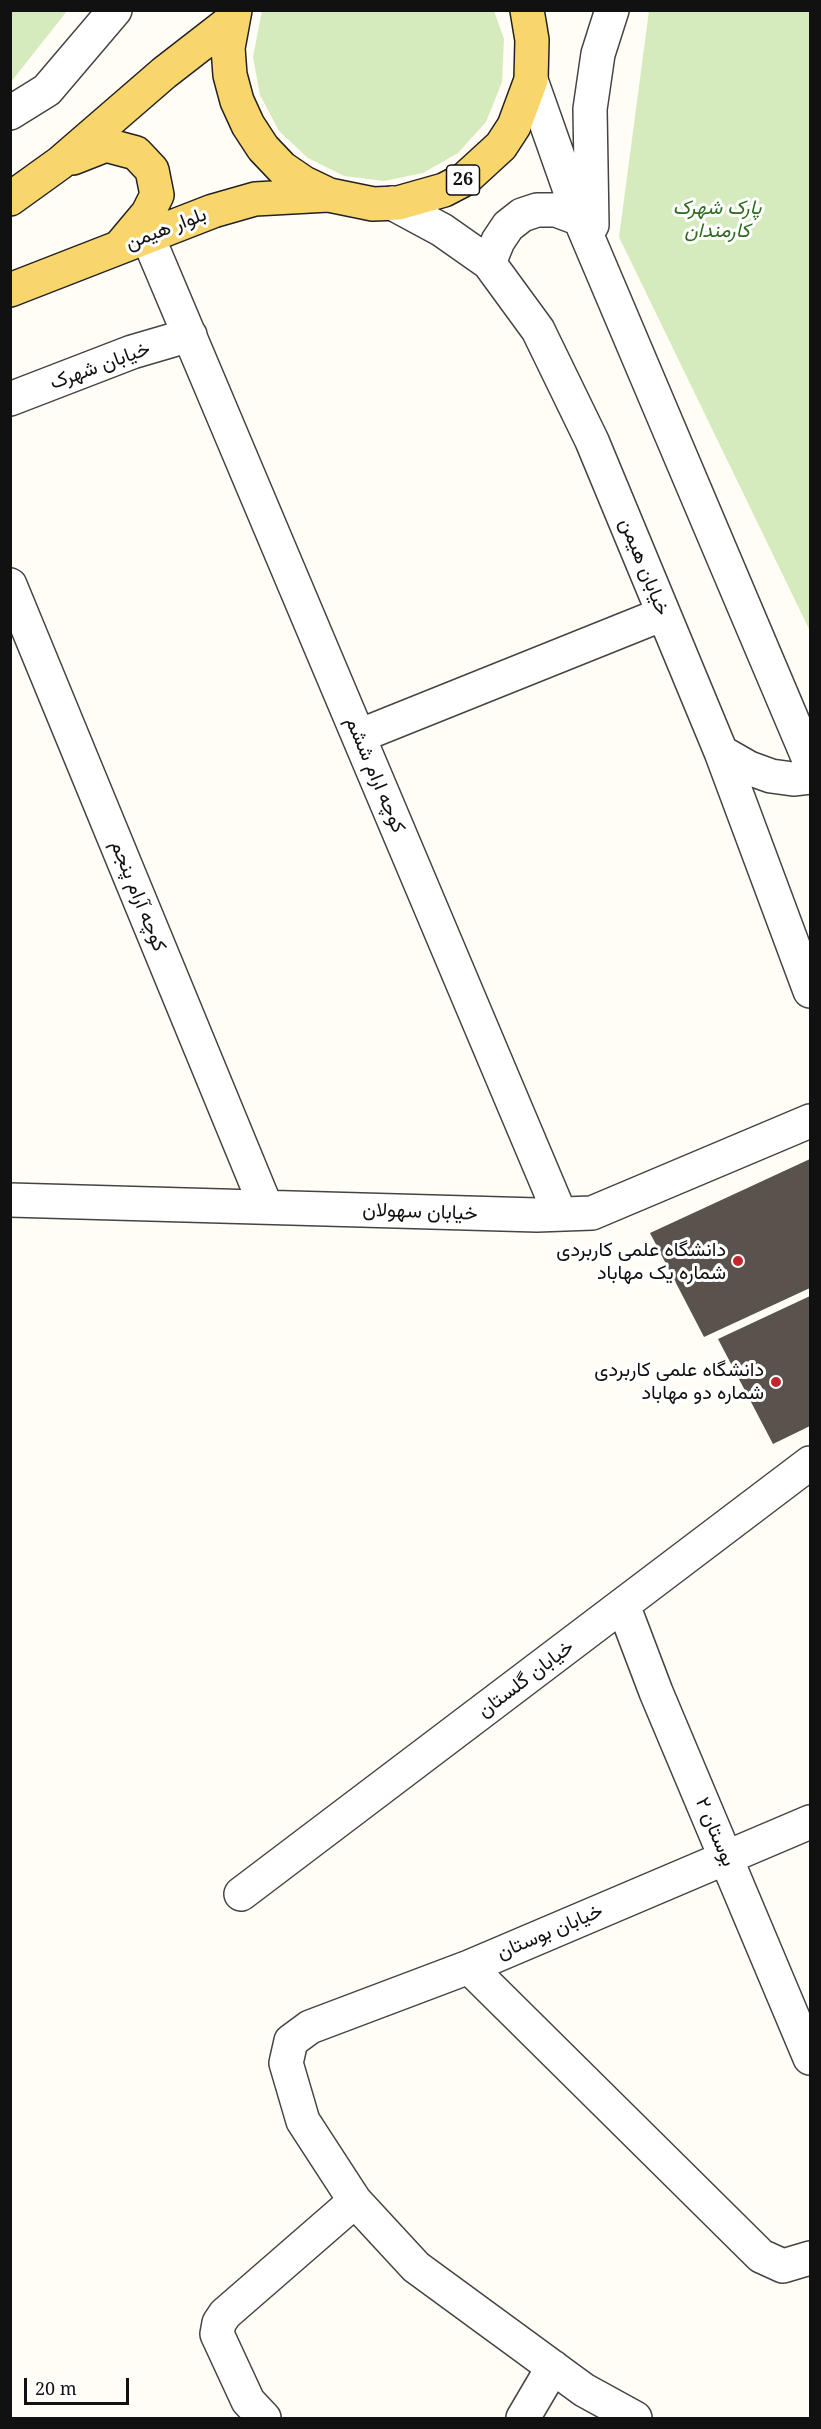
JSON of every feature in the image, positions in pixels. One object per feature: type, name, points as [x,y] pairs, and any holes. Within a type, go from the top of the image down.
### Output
[{"type":"main road","name":"26","points":[[233,16],[228,48],[230,75],[237,101],[248,125],[263,148],[282,168],[304,183],[329,195],[374,204],[392,203],[444,190],[484,164],[501,146],[514,126],[531,80],[532,40],[527,10]]},
{"type":"main road","name":"26","points":[[10,199],[60,163],[233,16]]},
{"type":"main road","points":[[60,163],[106,145],[136,153],[152,170],[157,195],[134,240]]},
{"type":"main road","name":"بلوار هیمن","points":[[10,290],[134,240],[255,199],[329,195]]},
{"type":"street","points":[[10,113],[47,90],[115,10]]},
{"type":"street","points":[[587,234],[590,109],[598,54],[612,10]]},
{"type":"street","points":[[531,80],[587,234],[810,762]]},
{"type":"street","name":"خیابان هیمن","points":[[392,203],[442,230],[489,263],[538,330],[592,441],[721,752],[810,991]]},
{"type":"street","points":[[489,263],[498,241],[508,226],[522,215],[537,210],[556,210],[587,234]]},
{"type":"street","name":"کوچه ارام ششم","points":[[134,240],[190,335],[560,1214]]},
{"type":"street","name":"خیابان شهرک","points":[[10,399],[132,352],[190,335]]},
{"type":"street","name":"کوچه آرام پنجم","points":[[10,585],[266,1207]]},
{"type":"street","points":[[359,736],[663,614]]},
{"type":"street","points":[[721,752],[749,768],[771,776],[793,779],[810,777]]},
{"type":"street","name":"خیابان سهولان","points":[[10,1200],[592,1213],[810,1121]]},
{"type":"street","name":"خیابان گلستان","points":[[241,1894],[810,1463]]},
{"type":"street","name":"بوستان ۲","points":[[623,1605],[656,1692],[810,2058]]},
{"type":"street","name":"خیابان بوستان","points":[[356,2201],[303,2121],[286,2063],[291,2041],[310,2027],[469,1967],[810,1822]]},
{"type":"street","points":[[469,1967],[761,2256],[783,2266],[810,2258]]},
{"type":"street","points":[[264,2418],[248,2401],[218,2334],[219,2323],[225,2314],[356,2201],[416,2267],[584,2390],[635,2418]]},
{"type":"street","points":[[523,2418],[553,2367]]},
{"type":"green space","points":[[10,11],[67,11],[11,82]]},
{"type":"green space","points":[[262,11],[494,11],[504,39],[502,82],[486,122],[458,153],[423,173],[384,181],[344,176],[308,158],[279,131],[260,95],[253,57]]},
{"type":"green space","name":"پارک شهرک کارمندان","points":[[649,11],[810,11],[810,631],[619,237]]},
{"type":"building","name":"دانشگاه علمی کاربردی شماره یک مهاباد","points":[[810,1159],[810,1288],[704,1337],[650,1233]]},
{"type":"building","name":"دانشگاه علمی کاربردی شماره دو مهاباد","points":[[810,1296],[810,1426],[773,1444],[718,1339]]},
{"type":"place","name":"دانشگاه علمی کاربردی شماره یک مهاباد","points":[[738,1261]]},
{"type":"place","name":"دانشگاه علمی کاربردی شماره دو مهاباد","points":[[776,1382]]}]
